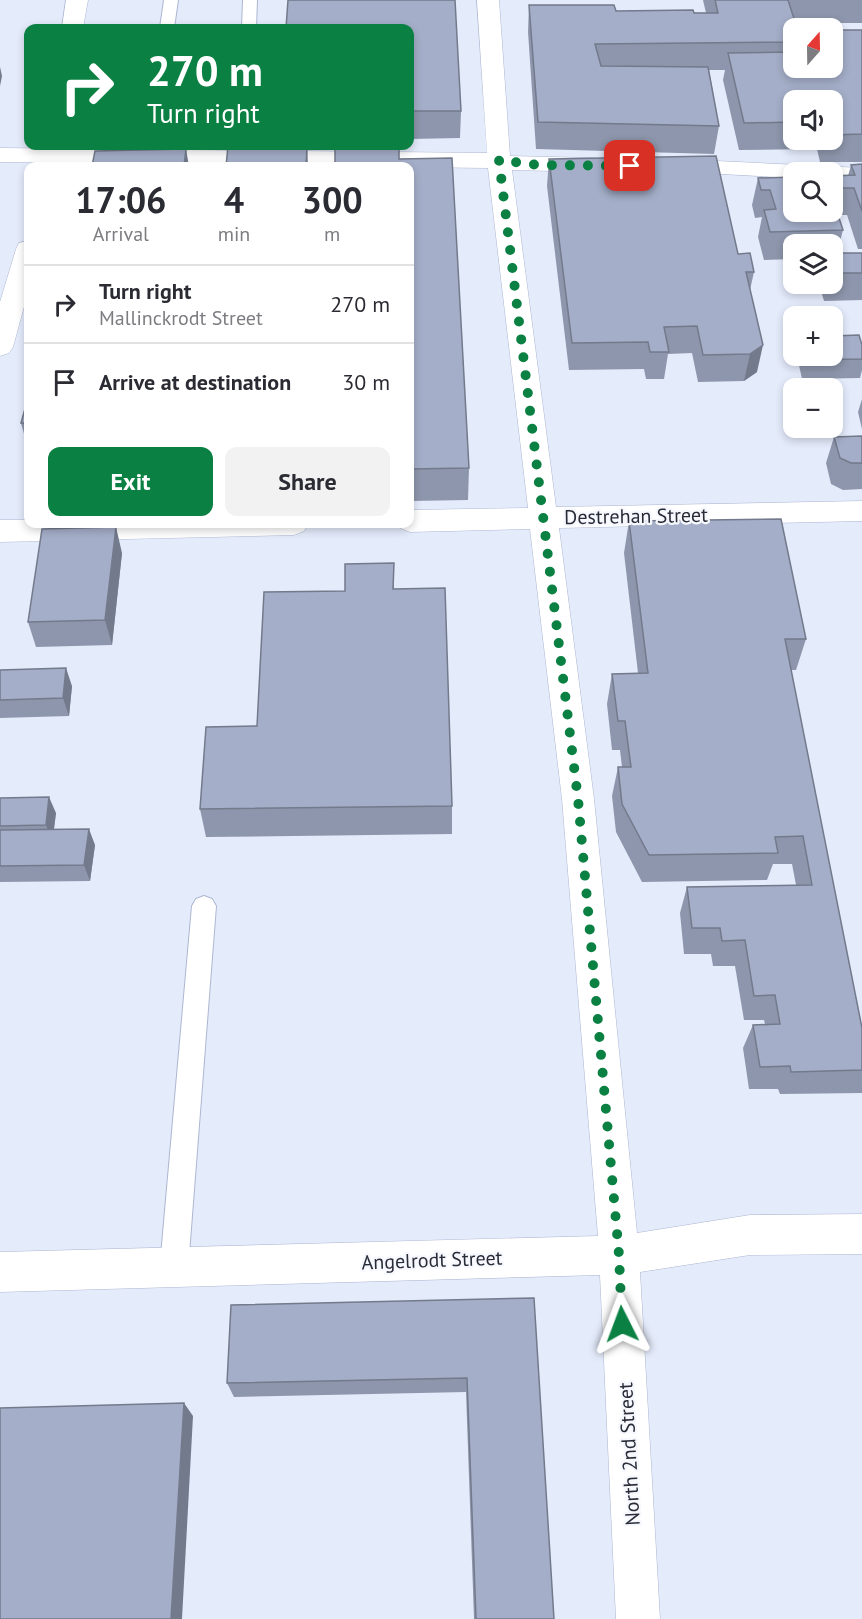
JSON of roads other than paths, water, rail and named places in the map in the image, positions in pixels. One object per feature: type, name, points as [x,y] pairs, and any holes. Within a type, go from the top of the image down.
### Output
[{"type":"street","points":[[74,24],[77,0]]},
{"type":"street","name":"North 2nd Street","points":[[488,0],[499,160],[578,799],[619,1255],[638,1619]]},
{"type":"street","points":[[0,155],[55,155],[150,150],[267,151],[499,160],[538,165],[619,166]]},
{"type":"street","points":[[653,166],[783,171]]},
{"type":"street","points":[[843,174],[862,175]]},
{"type":"street","points":[[0,347],[7,300],[24,259]]},
{"type":"street","name":"Destrehan Street","points":[[414,521],[862,511]]},
{"type":"street","points":[[0,531],[126,528]]},
{"type":"street","name":"Angelrodt Street","points":[[0,1272],[619,1255],[750,1235],[862,1234]]},
{"type":"lane","points":[[168,24],[171,0]]},
{"type":"lane","points":[[249,24],[250,0]]},
{"type":"lane","points":[[174,1268],[204,906]]}]
